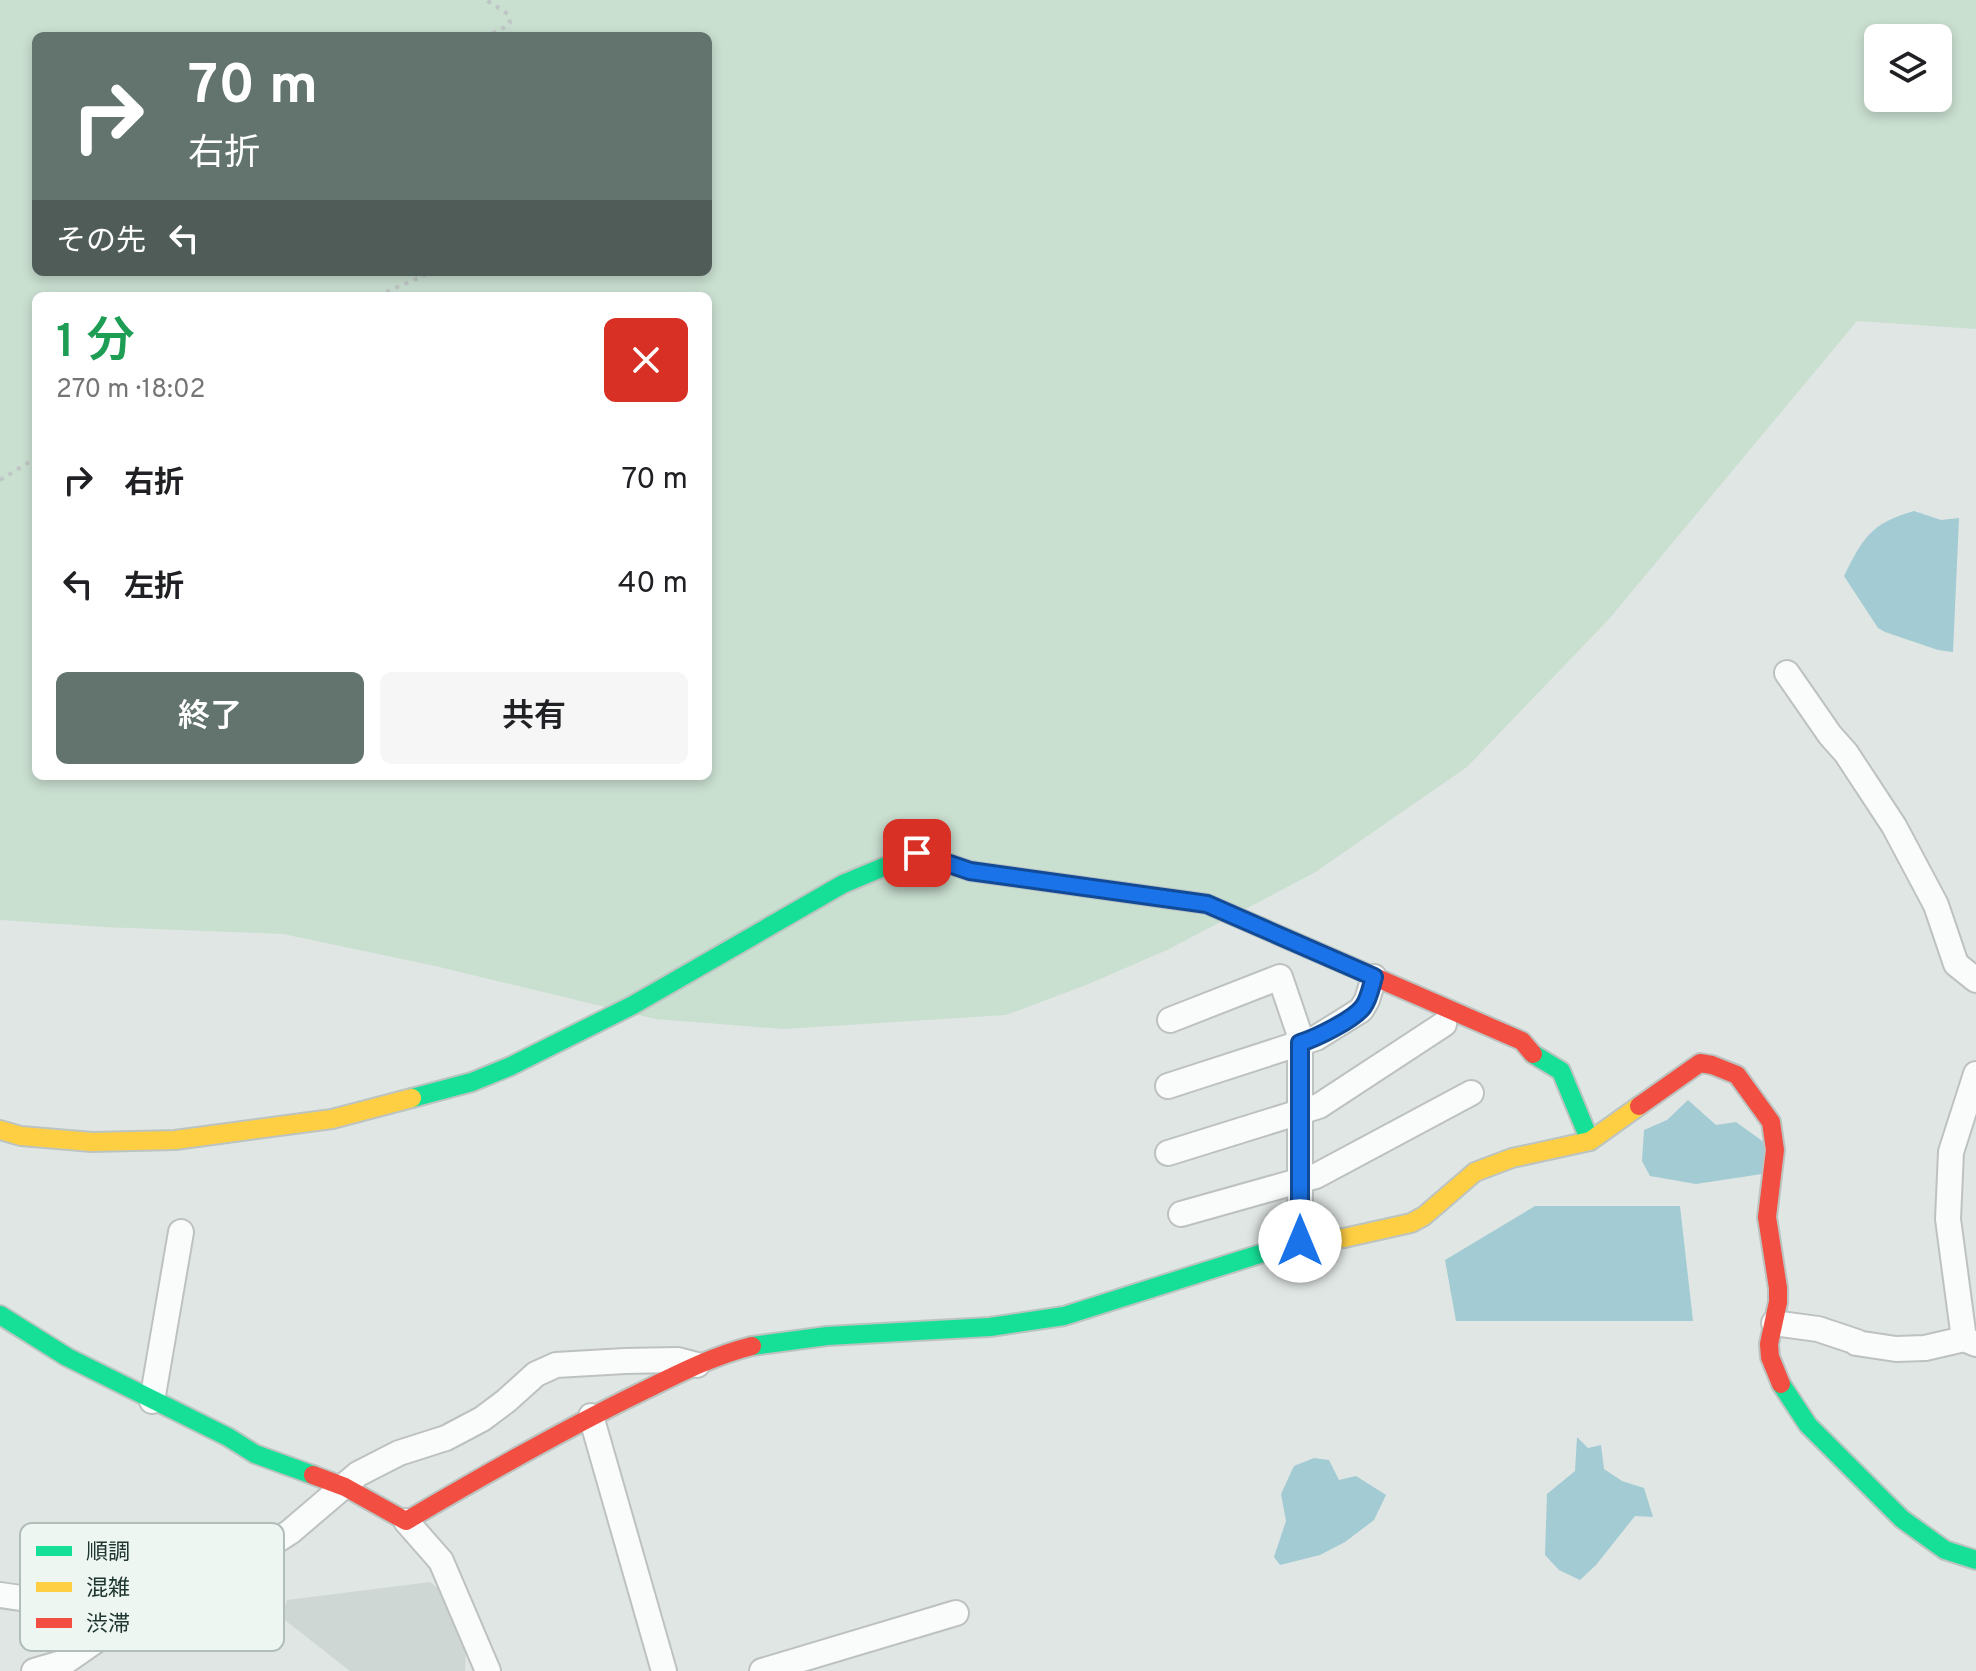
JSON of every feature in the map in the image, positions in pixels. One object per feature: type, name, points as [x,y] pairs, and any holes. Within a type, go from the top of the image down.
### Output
[{"type":"street","points":[[1787,673],[1846,753],[1894,826],[1936,905],[1956,964],[1976,980]]},
{"type":"street","points":[[0,1130],[21,1136],[92,1142],[175,1140],[332,1119],[472,1082],[633,1005],[843,884],[917,853],[970,871],[1207,904],[1522,1041],[1533,1054],[1561,1071],[1590,1141]]},
{"type":"street","points":[[1170,1020],[1280,977],[1300,1043],[1300,1241]]},
{"type":"street","points":[[1168,1086],[1316,1038],[1361,1010],[1374,977]]},
{"type":"street","points":[[1168,1153],[1319,1106],[1444,1024]]},
{"type":"street","points":[[406,1521],[591,1416],[725,1353],[762,1344],[840,1335],[990,1327],[1064,1316],[1300,1241],[1344,1238],[1411,1223],[1424,1216],[1475,1172],[1512,1158],[1590,1141],[1700,1063],[1737,1075],[1771,1122],[1774,1134],[1767,1217],[1778,1288],[1769,1344],[1770,1357],[1780,1383],[1808,1425],[1902,1519],[1945,1550],[1976,1560]]},
{"type":"street","points":[[1774,1323],[1818,1329],[1856,1343],[1896,1349],[1970,1341],[1948,1219],[1951,1152],[1976,1074]]},
{"type":"street","points":[[1181,1214],[1316,1176],[1471,1093]]},
{"type":"street","points":[[152,1401],[181,1232]]},
{"type":"street","points":[[0,1315],[67,1357],[228,1437],[255,1454],[345,1487],[406,1521],[441,1561],[480,1665]]},
{"type":"street","points":[[284,1536],[358,1474],[399,1453],[446,1438],[482,1419],[536,1374],[556,1365],[678,1360],[697,1365]]},
{"type":"street","points":[[591,1416],[664,1671]]},
{"type":"street","points":[[0,1595],[20,1598]]},
{"type":"street","points":[[762,1671],[956,1613]]},
{"type":"street","points":[[34,1671],[65,1662],[80,1651]]},
{"type":"path","points":[[486,0],[508,14],[510,23],[496,32]]},
{"type":"path","points":[[386,292],[423,276]]},
{"type":"path","points":[[0,480],[32,460]]},
{"type":"shaded area","points":[[430,1582],[450,1598],[466,1646],[465,1671],[350,1671],[284,1619],[287,1600]]},
{"type":"green space","points":[[0,0],[1976,0],[1976,329],[1857,321],[1609,619],[1467,767],[1314,873],[1167,950],[1006,1015],[784,1029],[655,1019],[435,966],[283,934],[0,920]]},
{"type":"water","points":[[1914,511],[1941,520],[1959,518],[1953,652],[1938,650],[1878,628],[1844,576],[1870,534],[1888,521]]},
{"type":"water","points":[[1688,1100],[1716,1125],[1736,1122],[1765,1143],[1762,1174],[1696,1184],[1650,1176],[1642,1161],[1644,1130],[1667,1120]]},
{"type":"water","points":[[1535,1206],[1680,1206],[1693,1321],[1456,1321],[1445,1260]]},
{"type":"water","points":[[1577,1437],[1588,1448],[1601,1445],[1604,1469],[1622,1481],[1644,1488],[1653,1517],[1635,1516],[1580,1580],[1559,1570],[1545,1555],[1547,1494],[1575,1471]]},
{"type":"water","points":[[1314,1458],[1329,1460],[1339,1480],[1356,1476],[1386,1495],[1374,1520],[1345,1542],[1320,1555],[1280,1565],[1274,1557],[1286,1521],[1281,1494],[1294,1466]]},
{"type":"traffic: fast","points":[[412,1098],[472,1082],[511,1066],[633,1005],[843,884],[917,853],[935,859]]},
{"type":"traffic: fast","points":[[1533,1054],[1561,1071],[1590,1141]]},
{"type":"traffic: fast","points":[[752,1346],[827,1336],[990,1327],[1064,1316],[1282,1247]]},
{"type":"traffic: fast","points":[[0,1315],[67,1357],[228,1437],[255,1454],[313,1475]]},
{"type":"traffic: fast","points":[[1781,1384],[1808,1425],[1902,1519],[1945,1550],[1976,1560]]},
{"type":"traffic: slow","points":[[0,1130],[21,1136],[92,1142],[175,1140],[332,1119],[412,1098]]},
{"type":"traffic: slow","points":[[1282,1247],[1300,1241],[1344,1238],[1411,1223],[1424,1216],[1475,1172],[1512,1158],[1590,1141],[1639,1106]]},
{"type":"traffic: jam","points":[[935,859],[970,871],[1207,904],[1522,1041],[1533,1054]]},
{"type":"traffic: jam","points":[[1639,1106],[1700,1063],[1737,1075],[1771,1122],[1775,1150],[1767,1217],[1778,1302],[1769,1344],[1770,1357],[1781,1384]]},
{"type":"traffic: jam","points":[[313,1475],[345,1487],[406,1521],[609,1408],[694,1366],[752,1346]]},
{"type":"route","points":[[917,853],[970,871],[1207,904],[1374,977],[1361,1010],[1316,1038],[1300,1043],[1300,1241]]}]
